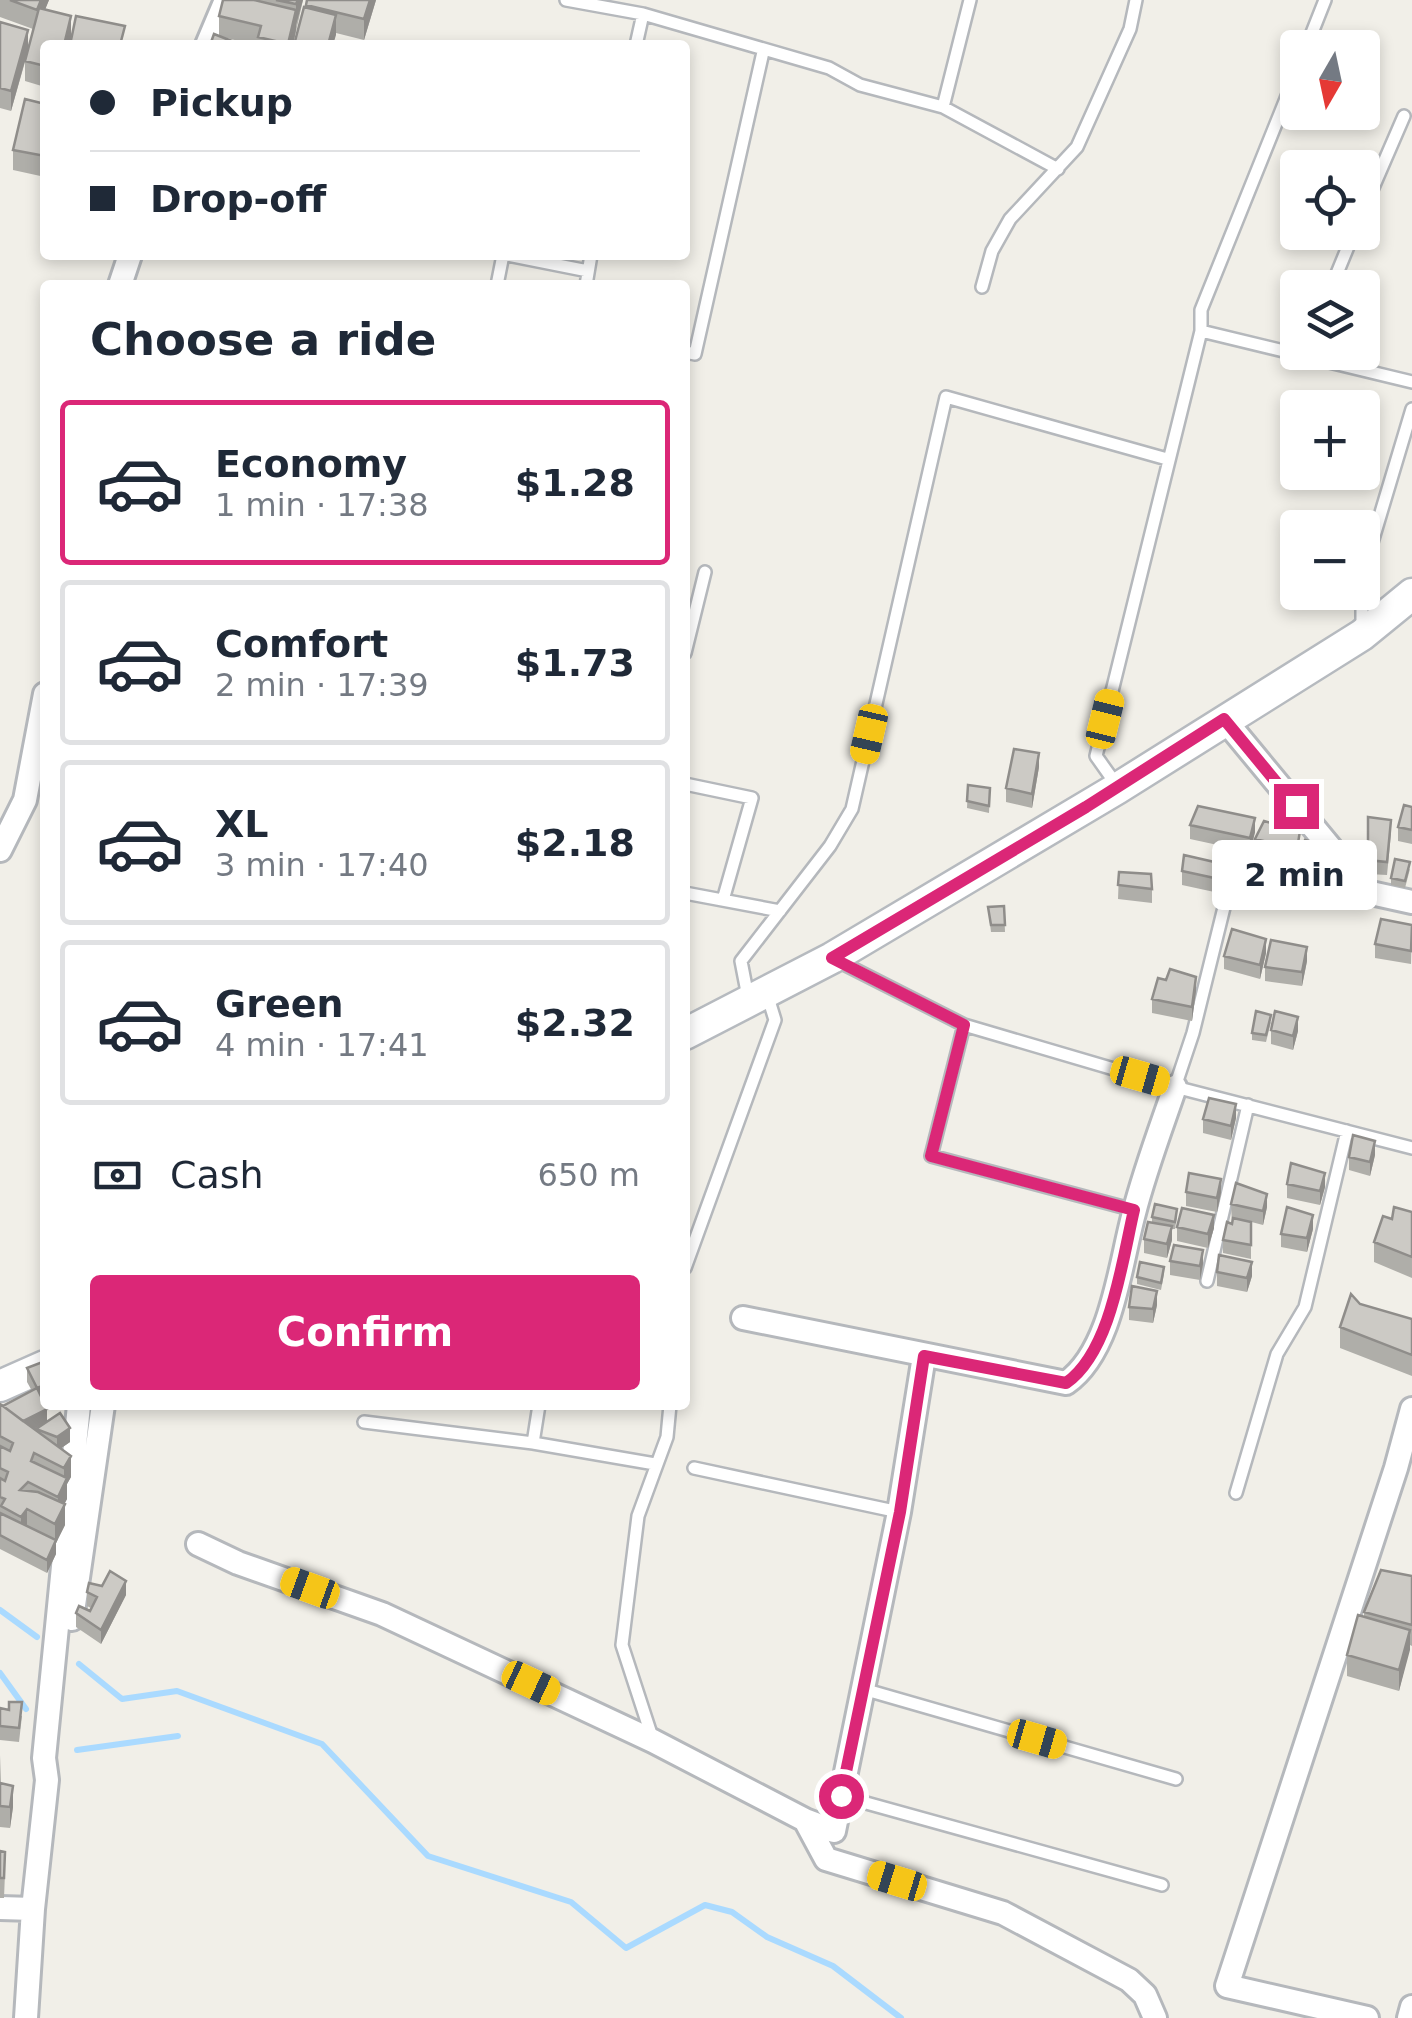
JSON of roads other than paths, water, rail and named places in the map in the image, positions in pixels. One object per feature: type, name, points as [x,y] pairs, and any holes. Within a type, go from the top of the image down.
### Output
[{"type":"main road","points":[[690,1031],[832,958],[1118,788],[1362,635],[1412,594]]},
{"type":"main road","points":[[0,1386],[40,1368]]},
{"type":"street","points":[[210,40],[226,0]]},
{"type":"street","points":[[1224,719],[1367,892]]},
{"type":"street","points":[[0,850],[25,800],[40,720]]},
{"type":"street","points":[[1235,863],[1412,902]]},
{"type":"street","points":[[743,1318],[1066,1383],[1080,1373],[1107,1321],[1134,1210],[1175,1086]]},
{"type":"street","points":[[198,1544],[238,1563],[382,1614],[834,1831],[900,1512],[924,1356]]},
{"type":"street","points":[[1367,2018],[1227,1986],[1412,1409]]},
{"type":"street","points":[[47,1780],[44,1758],[79,1410]]},
{"type":"street","points":[[26,2018],[47,1780],[54,1760],[102,1410]]},
{"type":"street","points":[[805,1820],[826,1859],[1003,1913],[1129,1980],[1146,1995],[1154,2018]]},
{"type":"street","points":[[0,1908],[33,1910]]},
{"type":"street","points":[[1409,2018],[1412,2007]]},
{"type":"lane","points":[[566,0],[643,14],[763,52],[830,68],[860,85],[942,107],[1058,169]]},
{"type":"lane","points":[[942,107],[970,0]]},
{"type":"lane","points":[[982,287],[992,251],[1010,219],[1078,148],[1130,29],[1136,0]]},
{"type":"lane","points":[[1313,30],[1325,0]]},
{"type":"lane","points":[[637,40],[643,14]]},
{"type":"lane","points":[[690,353],[695,354],[763,52]]},
{"type":"lane","points":[[1118,788],[1096,756],[1201,332],[1201,310],[1280,114]]},
{"type":"lane","points":[[1380,171],[1404,116]]},
{"type":"lane","points":[[523,260],[587,278]]},
{"type":"lane","points":[[1201,332],[1280,349]]},
{"type":"lane","points":[[1365,370],[1412,382]]},
{"type":"lane","points":[[690,1254],[775,1020],[740,961],[830,846],[852,809],[946,397],[1167,459]]},
{"type":"lane","points":[[1380,516],[1412,408]]},
{"type":"lane","points":[[690,632],[704,572]]},
{"type":"lane","points":[[1362,610],[1362,635]]},
{"type":"lane","points":[[690,785],[752,798],[723,900]]},
{"type":"lane","points":[[1175,1086],[1193,1032],[1235,863]]},
{"type":"lane","points":[[690,894],[780,911]]},
{"type":"lane","points":[[832,958],[964,1025],[1412,1148]]},
{"type":"lane","points":[[964,1025],[931,1156],[1134,1210]]},
{"type":"lane","points":[[1207,1281],[1248,1106]]},
{"type":"lane","points":[[1236,1493],[1277,1354],[1305,1307],[1347,1131]]},
{"type":"lane","points":[[533,1443],[539,1410]]},
{"type":"lane","points":[[653,1741],[622,1645],[638,1516],[668,1437],[670,1410]]},
{"type":"lane","points":[[364,1422],[533,1443],[655,1464]]},
{"type":"lane","points":[[694,1468],[900,1512]]},
{"type":"lane","points":[[863,1689],[1176,1779]]},
{"type":"lane","points":[[841,1796],[1162,1885]]},
{"type":"waterway","points":[[0,1610],[37,1637]]},
{"type":"waterway","points":[[79,1664],[122,1699],[177,1691],[322,1744],[428,1856],[571,1902],[626,1948],[705,1905],[732,1912],[767,1937],[833,1966],[901,2018]]},
{"type":"waterway","points":[[0,1673],[26,1709]]},
{"type":"waterway","points":[[77,1750],[178,1736]]}]
